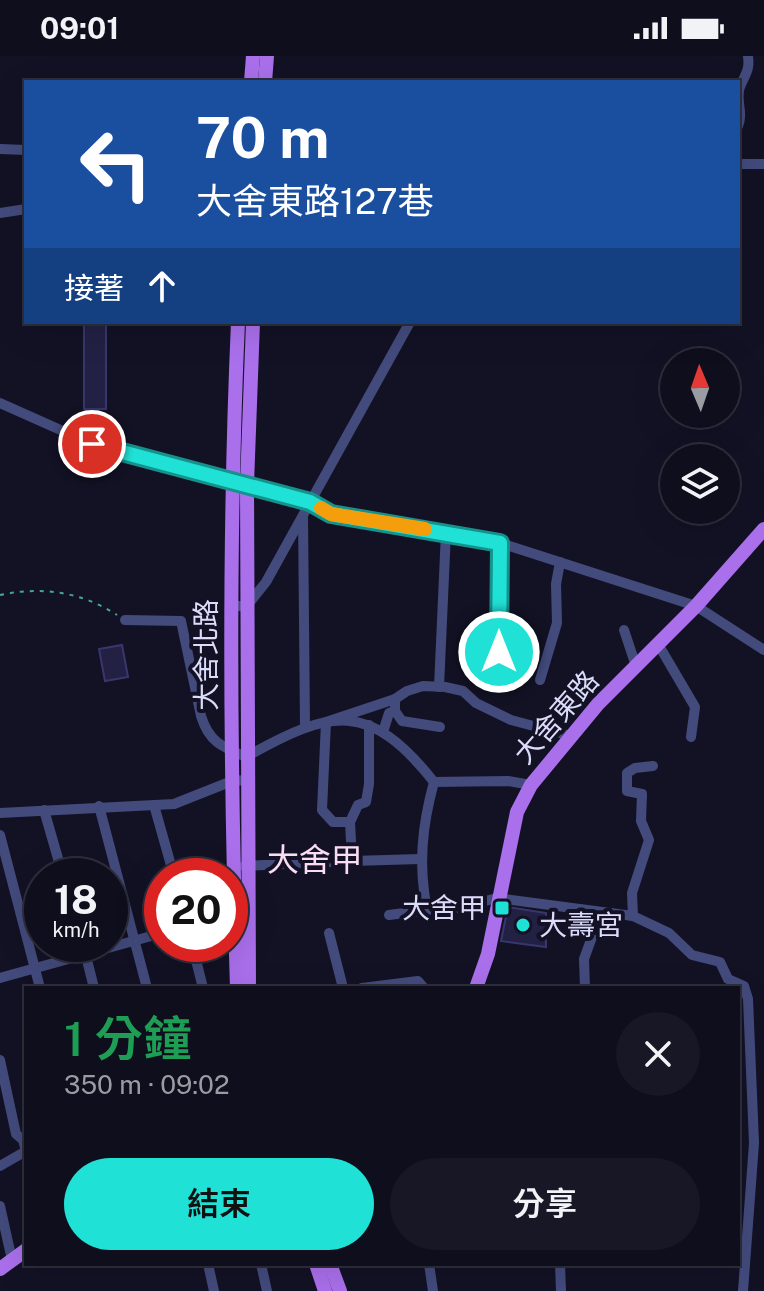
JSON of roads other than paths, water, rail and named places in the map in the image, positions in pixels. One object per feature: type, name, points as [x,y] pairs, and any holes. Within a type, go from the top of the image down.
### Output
[{"type":"main road","points":[[251,80],[253,56]]},
{"type":"main road","points":[[265,80],[267,56]]},
{"type":"main road","name":"大舍北路","points":[[238,324],[240,858]]},
{"type":"main road","name":"大舍北路","points":[[239,483],[253,324]]},
{"type":"main road","name":"大舍東路","points":[[477,986],[488,954],[517,812],[531,785],[571,736],[696,606],[764,529]]},
{"type":"main road","name":"大舍北路","points":[[237,962],[237,986]]},
{"type":"main road","name":"大舍北路","points":[[245,962],[249,986]]},
{"type":"main road","points":[[6,1265],[24,1252]]},
{"type":"main road","points":[[317,1266],[325,1291]]},
{"type":"main road","points":[[331,1266],[340,1291]]},
{"type":"street","points":[[740,117],[740,87],[749,69],[748,56]]},
{"type":"street","points":[[0,149],[24,150]]},
{"type":"street","points":[[740,164],[764,164]]},
{"type":"street","points":[[0,213],[24,209]]},
{"type":"street","points":[[237,610],[266,582],[409,324]]},
{"type":"street","points":[[0,403],[92,444],[310,502],[331,514],[500,543],[560,562],[696,606],[764,650]]},
{"type":"street","points":[[303,514],[305,726]]},
{"type":"street","points":[[439,687],[446,532]]},
{"type":"street","points":[[499,652],[500,543]]},
{"type":"street","points":[[540,680],[557,623],[556,584],[560,562]]},
{"type":"street","points":[[125,620],[181,621],[206,732],[218,745],[239,754],[305,726],[395,705]]},
{"type":"street","points":[[624,630],[636,666]]},
{"type":"street","points":[[658,644],[695,707],[691,737]]},
{"type":"street","points":[[383,732],[389,713],[407,691],[423,686],[463,691],[476,703],[511,720],[571,736]]},
{"type":"street","points":[[395,705],[402,721],[440,727]]},
{"type":"street","points":[[326,722],[352,721],[383,732],[412,754],[434,782]]},
{"type":"street","points":[[326,722],[322,810],[333,822],[350,822]]},
{"type":"street","points":[[352,861],[350,822],[358,805],[366,802],[369,784],[369,725]]},
{"type":"street","points":[[633,916],[632,893],[649,840],[641,821],[642,794],[627,791],[627,773],[653,766]]},
{"type":"street","points":[[0,813],[154,805],[193,798],[239,781]]},
{"type":"street","points":[[434,782],[508,781],[531,785]]},
{"type":"street","points":[[434,782],[426,811],[420,859],[429,915],[497,898],[633,916],[669,933],[692,955],[720,962],[728,979],[744,986],[748,999],[754,1143],[743,1291]]},
{"type":"street","points":[[154,805],[169,858]]},
{"type":"street","points":[[99,806],[137,940],[147,986]]},
{"type":"street","points":[[44,810],[58,858]]},
{"type":"street","points":[[0,835],[40,986]]},
{"type":"street","points":[[248,866],[420,859]]},
{"type":"street","points":[[389,915],[427,910]]},
{"type":"street","points":[[585,986],[584,959],[596,926],[591,912]]},
{"type":"street","points":[[329,933],[342,986]]},
{"type":"street","points":[[128,942],[144,938]]},
{"type":"street","points":[[0,978],[51,962]]},
{"type":"street","points":[[87,962],[93,986]]},
{"type":"street","points":[[196,962],[202,986]]},
{"type":"street","points":[[378,986],[418,981],[422,986]]},
{"type":"street","points":[[0,1060],[16,1134],[24,1144]]},
{"type":"street","points":[[0,1166],[24,1152]]},
{"type":"street","points":[[0,1206],[6,1265]]},
{"type":"street","points":[[208,1266],[214,1291]]},
{"type":"street","points":[[261,1266],[267,1291]]},
{"type":"street","points":[[429,1266],[433,1291]]},
{"type":"street","points":[[560,1266],[561,1291]]},
{"type":"place","name":"大舍甲","points":[[502,908]]},
{"type":"place","name":"大壽宮","points":[[523,925]]},
{"type":"district","name":"大舍甲","points":[[315,860]]}]
